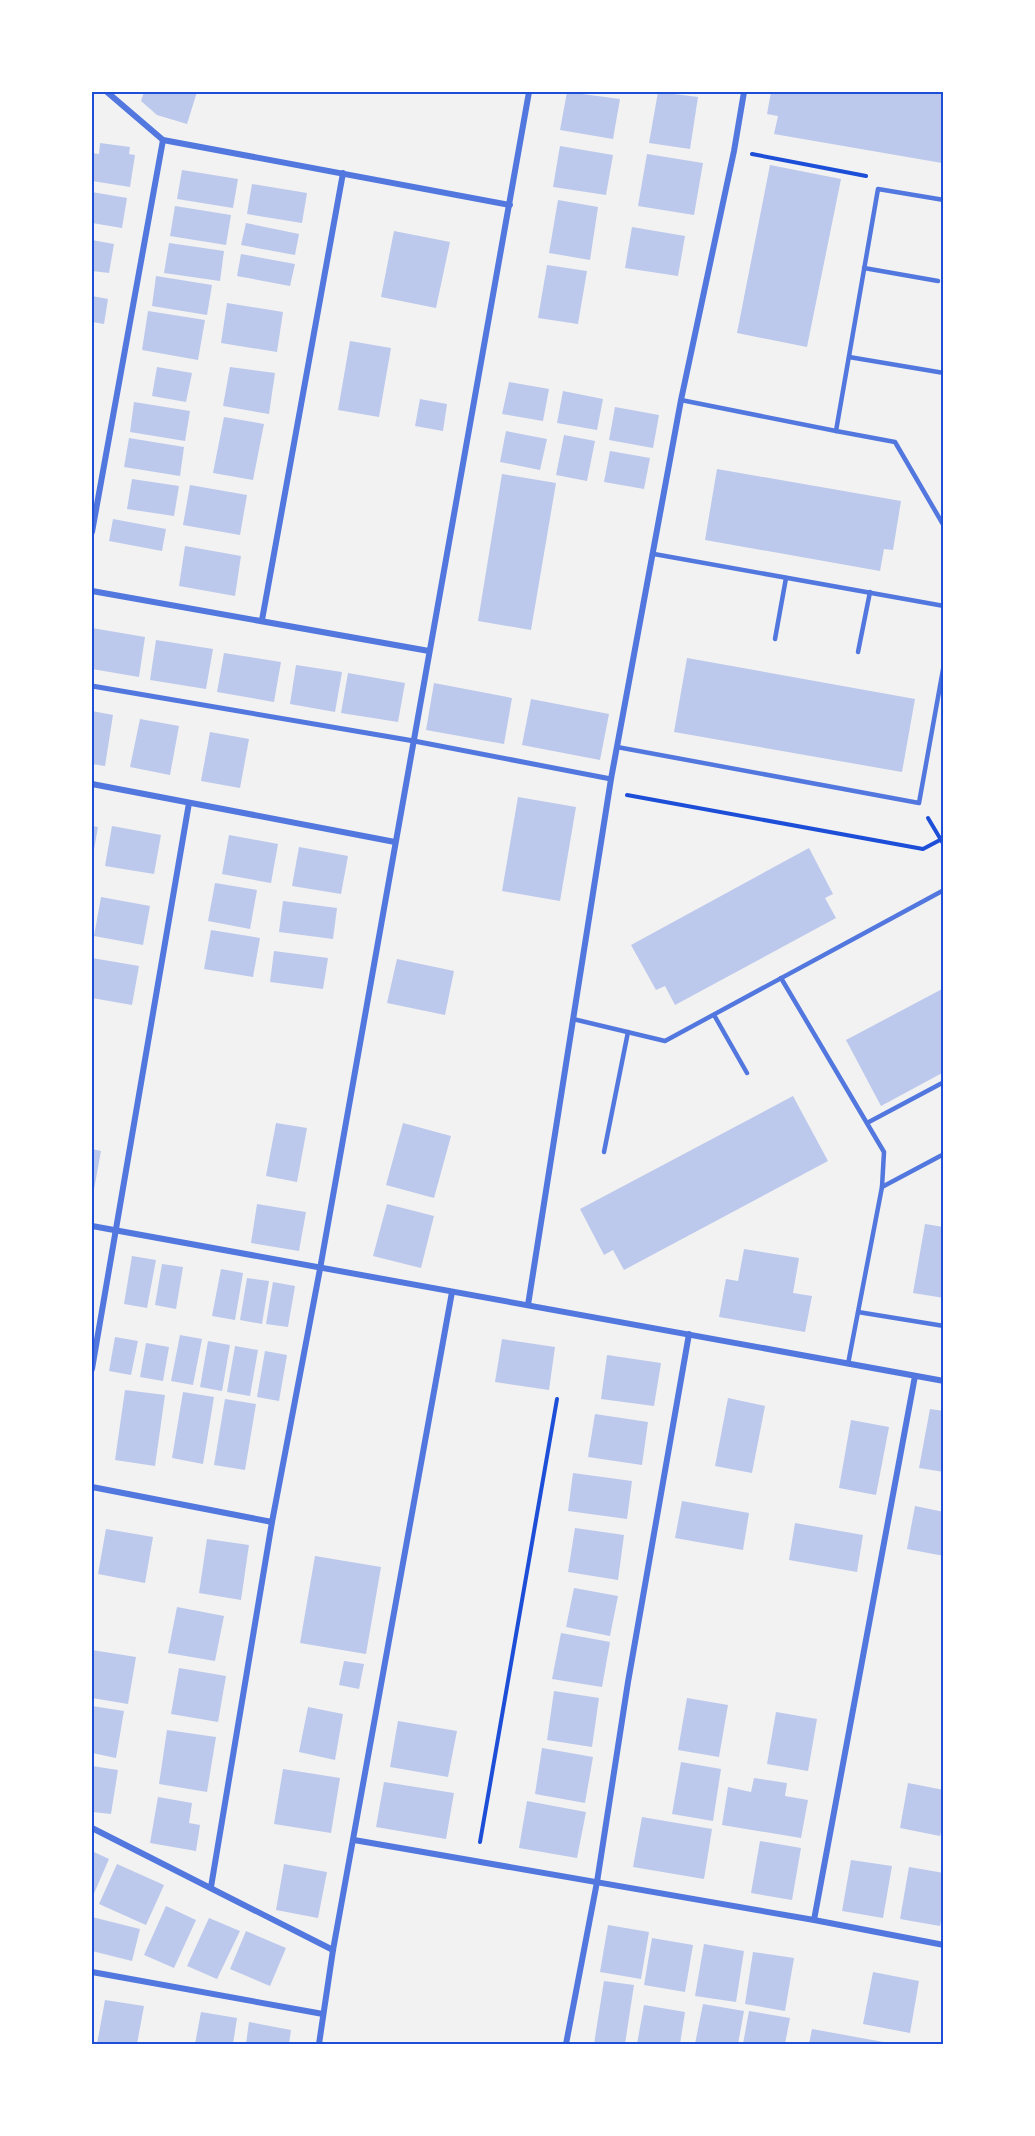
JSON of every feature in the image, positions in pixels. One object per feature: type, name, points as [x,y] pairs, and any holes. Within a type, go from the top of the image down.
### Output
[{"type":"street","points":[[107,92],[163,140],[510,205]]},
{"type":"street","points":[[211,1887],[272,1522],[320,1269],[530,92]]},
{"type":"street","points":[[528,1305],[611,779],[681,400],[734,151],[744,92]]},
{"type":"street","points":[[92,532],[163,140]]},
{"type":"street","points":[[262,620],[343,173]]},
{"type":"street","points":[[92,591],[429,651]]},
{"type":"street","points":[[92,686],[414,741],[611,779]]},
{"type":"street","points":[[92,784],[395,842]]},
{"type":"street","points":[[92,1369],[189,803]]},
{"type":"street","points":[[92,1226],[944,1381]]},
{"type":"street","points":[[319,2044],[333,1950],[452,1292]]},
{"type":"street","points":[[566,2044],[597,1882],[628,1682],[690,1334]]},
{"type":"street","points":[[814,1920],[915,1376]]},
{"type":"street","points":[[92,1487],[272,1522]]},
{"type":"street","points":[[92,1828],[333,1950]]},
{"type":"street","points":[[354,1840],[814,1920],[944,1945]]},
{"type":"street","points":[[92,1972],[324,2014]]},
{"type":"lane","points":[[836,431],[878,189],[944,201]]},
{"type":"lane","points":[[864,268],[938,281]]},
{"type":"lane","points":[[849,357],[944,373]]},
{"type":"lane","points":[[681,400],[895,442],[944,526]]},
{"type":"lane","points":[[654,554],[944,606]]},
{"type":"lane","points":[[775,639],[786,578]]},
{"type":"lane","points":[[858,652],[870,592]]},
{"type":"lane","points":[[617,747],[919,803],[944,664]]},
{"type":"lane","points":[[573,1019],[665,1041],[944,890]]},
{"type":"lane","points":[[781,978],[884,1152],[882,1187],[848,1364]]},
{"type":"lane","points":[[714,1015],[747,1073]]},
{"type":"lane","points":[[604,1152],[628,1032]]},
{"type":"lane","points":[[867,1123],[944,1082]]},
{"type":"lane","points":[[882,1187],[944,1154]]},
{"type":"lane","points":[[858,1312],[944,1326]]},
{"type":"path","points":[[734,151],[870,177],[878,189]]},
{"type":"path","points":[[609,792],[923,849],[940,840]]},
{"type":"path","points":[[919,803],[944,845]]},
{"type":"path","points":[[477,1861],[556,1399]]},
{"type":"building","points":[[144,92],[197,92],[187,124],[157,115],[141,101]]},
{"type":"building","points":[[567,92],[620,99],[613,139],[560,130]]},
{"type":"building","points":[[658,92],[698,97],[690,149],[649,143]]},
{"type":"building","points":[[771,92],[944,92],[942,163],[774,134],[778,116],[767,114]]},
{"type":"building","points":[[100,143],[130,147],[129,154],[135,155],[130,187],[92,181],[92,153],[99,154]]},
{"type":"building","points":[[560,146],[613,155],[606,195],[553,187]]},
{"type":"building","points":[[647,154],[703,163],[694,215],[638,206]]},
{"type":"building","points":[[770,165],[841,179],[807,347],[737,333]]},
{"type":"building","points":[[182,170],[238,179],[233,208],[177,199]]},
{"type":"building","points":[[252,184],[307,193],[302,223],[247,214]]},
{"type":"building","points":[[92,192],[127,198],[122,228],[92,223]]},
{"type":"building","points":[[558,200],[598,207],[590,260],[549,253]]},
{"type":"building","points":[[175,206],[231,215],[226,245],[170,236]]},
{"type":"building","points":[[246,223],[299,234],[295,255],[241,245]]},
{"type":"building","points":[[632,227],[685,236],[678,276],[625,268]]},
{"type":"building","points":[[394,231],[450,242],[436,308],[381,297]]},
{"type":"building","points":[[92,240],[114,244],[109,273],[92,271]]},
{"type":"building","points":[[169,243],[224,251],[220,281],[164,273]]},
{"type":"building","points":[[241,254],[295,264],[290,286],[237,276]]},
{"type":"building","points":[[547,265],[587,271],[578,324],[538,318]]},
{"type":"building","points":[[156,276],[212,285],[207,315],[152,306]]},
{"type":"building","points":[[92,296],[108,299],[104,324],[92,322]]},
{"type":"building","points":[[227,303],[283,312],[277,352],[221,343]]},
{"type":"building","points":[[148,311],[205,320],[198,360],[142,350]]},
{"type":"building","points":[[350,341],[391,348],[379,417],[338,410]]},
{"type":"building","points":[[157,367],[192,373],[186,402],[152,396]]},
{"type":"building","points":[[230,367],[275,373],[269,414],[223,406]]},
{"type":"building","points":[[509,382],[549,389],[543,421],[502,414]]},
{"type":"building","points":[[563,391],[603,399],[597,430],[557,423]]},
{"type":"building","points":[[420,399],[447,404],[443,431],[415,426]]},
{"type":"building","points":[[134,402],[190,411],[185,441],[130,432]]},
{"type":"building","points":[[615,407],[659,415],[653,448],[609,440]]},
{"type":"building","points":[[224,417],[264,424],[253,480],[213,473]]},
{"type":"building","points":[[506,431],[547,439],[540,470],[500,462]]},
{"type":"building","points":[[564,435],[595,441],[587,481],[556,475]]},
{"type":"building","points":[[129,438],[184,447],[180,476],[124,467]]},
{"type":"building","points":[[610,451],[650,458],[644,489],[604,482]]},
{"type":"building","points":[[717,469],[901,501],[893,550],[884,549],[880,571],[705,540]]},
{"type":"building","points":[[502,474],[556,483],[531,630],[478,621]]},
{"type":"building","points":[[132,479],[179,486],[174,516],[127,509]]},
{"type":"building","points":[[190,485],[247,495],[240,535],[183,525]]},
{"type":"building","points":[[113,519],[166,529],[162,551],[109,541]]},
{"type":"building","points":[[185,546],[241,556],[235,596],[179,586]]},
{"type":"building","points":[[92,628],[145,637],[139,677],[92,669]]},
{"type":"building","points":[[156,640],[213,649],[206,689],[150,680]]},
{"type":"building","points":[[224,653],[281,662],[274,702],[217,692]]},
{"type":"building","points":[[687,658],[915,699],[902,772],[674,732]]},
{"type":"building","points":[[296,665],[342,672],[335,712],[290,704]]},
{"type":"building","points":[[348,673],[405,683],[398,722],[341,713]]},
{"type":"building","points":[[434,683],[512,698],[504,744],[426,730]]},
{"type":"building","points":[[531,699],[609,714],[600,760],[522,745]]},
{"type":"building","points":[[92,711],[113,715],[105,766],[92,764]]},
{"type":"building","points":[[140,719],[179,726],[170,775],[130,767]]},
{"type":"building","points":[[210,732],[249,739],[240,788],[201,781]]},
{"type":"building","points":[[518,797],[576,807],[560,901],[502,891]]},
{"type":"building","points":[[92,826],[98,827],[93,855],[92,855]]},
{"type":"building","points":[[112,826],[161,835],[154,874],[105,866]]},
{"type":"building","points":[[229,835],[278,844],[271,883],[222,874]]},
{"type":"building","points":[[299,847],[348,856],[341,894],[292,886]]},
{"type":"building","points":[[809,848],[833,894],[825,898],[836,918],[675,1005],[665,986],[656,990],[631,945]]},
{"type":"building","points":[[215,883],[257,890],[250,929],[208,921]]},
{"type":"building","points":[[101,897],[150,906],[143,945],[94,936]]},
{"type":"building","points":[[283,901],[337,908],[333,939],[279,932]]},
{"type":"building","points":[[211,930],[260,938],[253,977],[204,969]]},
{"type":"building","points":[[274,951],[328,958],[323,989],[270,982]]},
{"type":"building","points":[[92,958],[139,966],[132,1005],[92,998]]},
{"type":"building","points":[[397,959],[454,971],[445,1015],[387,1003]]},
{"type":"building","points":[[944,988],[944,1072],[881,1106],[846,1040]]},
{"type":"building","points":[[793,1096],[828,1161],[624,1270],[613,1250],[604,1255],[580,1209]]},
{"type":"building","points":[[276,1123],[307,1128],[297,1182],[266,1176]]},
{"type":"building","points":[[403,1123],[451,1136],[434,1198],[386,1185]]},
{"type":"building","points":[[92,1149],[101,1151],[93,1195],[92,1194]]},
{"type":"building","points":[[257,1204],[306,1212],[299,1251],[251,1243]]},
{"type":"building","points":[[387,1204],[434,1216],[421,1268],[373,1256]]},
{"type":"building","points":[[925,1224],[944,1227],[944,1298],[913,1293]]},
{"type":"building","points":[[744,1249],[799,1258],[793,1293],[812,1296],[805,1332],[719,1317],[726,1279],[738,1281]]},
{"type":"building","points":[[132,1256],[156,1260],[147,1308],[124,1304]]},
{"type":"building","points":[[162,1264],[183,1267],[176,1309],[155,1305]]},
{"type":"building","points":[[221,1269],[243,1273],[235,1320],[212,1316]]},
{"type":"building","points":[[247,1278],[269,1281],[262,1324],[240,1320]]},
{"type":"building","points":[[273,1282],[295,1286],[288,1327],[266,1324]]},
{"type":"building","points":[[180,1335],[202,1339],[193,1385],[171,1381]]},
{"type":"building","points":[[115,1337],[138,1341],[131,1375],[109,1371]]},
{"type":"building","points":[[502,1339],[555,1347],[549,1390],[495,1382]]},
{"type":"building","points":[[208,1341],[230,1345],[222,1391],[200,1387]]},
{"type":"building","points":[[146,1343],[169,1347],[163,1381],[140,1377]]},
{"type":"building","points":[[235,1346],[258,1350],[250,1396],[227,1392]]},
{"type":"building","points":[[265,1351],[287,1355],[279,1401],[257,1397]]},
{"type":"building","points":[[607,1355],[661,1363],[654,1406],[601,1399]]},
{"type":"building","points":[[125,1390],[165,1395],[155,1466],[115,1460]]},
{"type":"building","points":[[183,1392],[214,1397],[203,1464],[172,1458]]},
{"type":"building","points":[[728,1398],[765,1406],[752,1473],[715,1466]]},
{"type":"building","points":[[225,1399],[256,1404],[245,1470],[214,1465]]},
{"type":"building","points":[[930,1409],[944,1411],[944,1472],[919,1468]]},
{"type":"building","points":[[595,1414],[648,1422],[642,1465],[588,1457]]},
{"type":"building","points":[[851,1420],[889,1427],[876,1495],[839,1488]]},
{"type":"building","points":[[573,1473],[632,1481],[627,1519],[568,1511]]},
{"type":"building","points":[[682,1501],[749,1513],[743,1550],[675,1538]]},
{"type":"building","points":[[915,1506],[944,1512],[944,1556],[907,1549]]},
{"type":"building","points":[[795,1523],[863,1535],[857,1572],[789,1560]]},
{"type":"building","points":[[575,1528],[624,1535],[618,1580],[568,1572]]},
{"type":"building","points":[[106,1529],[153,1537],[145,1583],[98,1574]]},
{"type":"building","points":[[207,1539],[249,1545],[241,1600],[199,1593]]},
{"type":"building","points":[[315,1556],[381,1567],[366,1654],[300,1643]]},
{"type":"building","points":[[574,1588],[618,1596],[610,1636],[566,1627]]},
{"type":"building","points":[[177,1607],[224,1616],[215,1661],[168,1653]]},
{"type":"building","points":[[561,1633],[610,1642],[602,1687],[552,1679]]},
{"type":"building","points":[[92,1650],[136,1657],[128,1704],[92,1698]]},
{"type":"building","points":[[344,1661],[364,1664],[359,1689],[339,1685]]},
{"type":"building","points":[[179,1668],[226,1676],[218,1722],[171,1714]]},
{"type":"building","points":[[554,1691],[599,1698],[592,1747],[547,1740]]},
{"type":"building","points":[[687,1698],[728,1705],[719,1757],[678,1750]]},
{"type":"building","points":[[92,1706],[124,1711],[116,1758],[92,1753]]},
{"type":"building","points":[[308,1707],[343,1714],[335,1760],[299,1752]]},
{"type":"building","points":[[776,1712],[817,1719],[808,1771],[767,1764]]},
{"type":"building","points":[[398,1721],[457,1731],[448,1777],[390,1767]]},
{"type":"building","points":[[167,1730],[216,1737],[207,1792],[159,1784]]},
{"type":"building","points":[[542,1748],[593,1757],[585,1803],[535,1794]]},
{"type":"building","points":[[681,1762],[721,1769],[713,1821],[672,1814]]},
{"type":"building","points":[[92,1766],[118,1770],[111,1814],[92,1812]]},
{"type":"building","points":[[283,1769],[340,1778],[331,1833],[274,1824]]},
{"type":"building","points":[[754,1778],[787,1783],[785,1796],[808,1800],[801,1838],[722,1825],[728,1787],[751,1792]]},
{"type":"building","points":[[384,1782],[454,1793],[446,1839],[376,1827]]},
{"type":"building","points":[[908,1783],[944,1790],[944,1820],[940,1836],[900,1828]]},
{"type":"building","points":[[158,1797],[192,1803],[189,1823],[200,1825],[196,1851],[150,1843]]},
{"type":"building","points":[[527,1801],[586,1812],[577,1858],[519,1848]]},
{"type":"building","points":[[642,1817],[712,1829],[704,1879],[633,1867]]},
{"type":"building","points":[[760,1841],[801,1848],[792,1900],[751,1893]]},
{"type":"building","points":[[92,1851],[109,1859],[92,1898]]},
{"type":"building","points":[[851,1860],[892,1866],[883,1918],[842,1911]]},
{"type":"building","points":[[117,1864],[164,1885],[146,1925],[99,1904]]},
{"type":"building","points":[[284,1864],[327,1872],[318,1918],[276,1910]]},
{"type":"building","points":[[909,1867],[944,1873],[944,1909],[940,1926],[900,1919]]},
{"type":"building","points":[[166,1906],[196,1920],[174,1968],[144,1955]]},
{"type":"building","points":[[92,1917],[140,1929],[132,1961],[92,1951]]},
{"type":"building","points":[[209,1918],[240,1931],[217,1979],[187,1966]]},
{"type":"building","points":[[608,1925],[649,1932],[641,1979],[600,1972]]},
{"type":"building","points":[[246,1931],[286,1948],[270,1986],[230,1969]]},
{"type":"building","points":[[652,1938],[693,1945],[685,1992],[644,1985]]},
{"type":"building","points":[[704,1944],[744,1951],[736,2002],[695,1996]]},
{"type":"building","points":[[753,1952],[794,1958],[785,2011],[745,2004]]},
{"type":"building","points":[[873,1972],[919,1981],[910,2033],[863,2024]]},
{"type":"building","points":[[604,1981],[634,1985],[625,2044],[594,2044]]},
{"type":"building","points":[[105,2000],[144,2006],[137,2044],[97,2044]]},
{"type":"building","points":[[703,2004],[744,2011],[738,2044],[695,2044]]},
{"type":"building","points":[[644,2005],[685,2012],[680,2044],[637,2044]]},
{"type":"building","points":[[749,2011],[790,2018],[785,2044],[743,2044]]},
{"type":"building","points":[[201,2012],[237,2018],[233,2044],[195,2044]]},
{"type":"building","points":[[249,2022],[291,2030],[289,2044],[246,2044]]},
{"type":"building","points":[[812,2029],[889,2043],[889,2044],[809,2044]]}]
